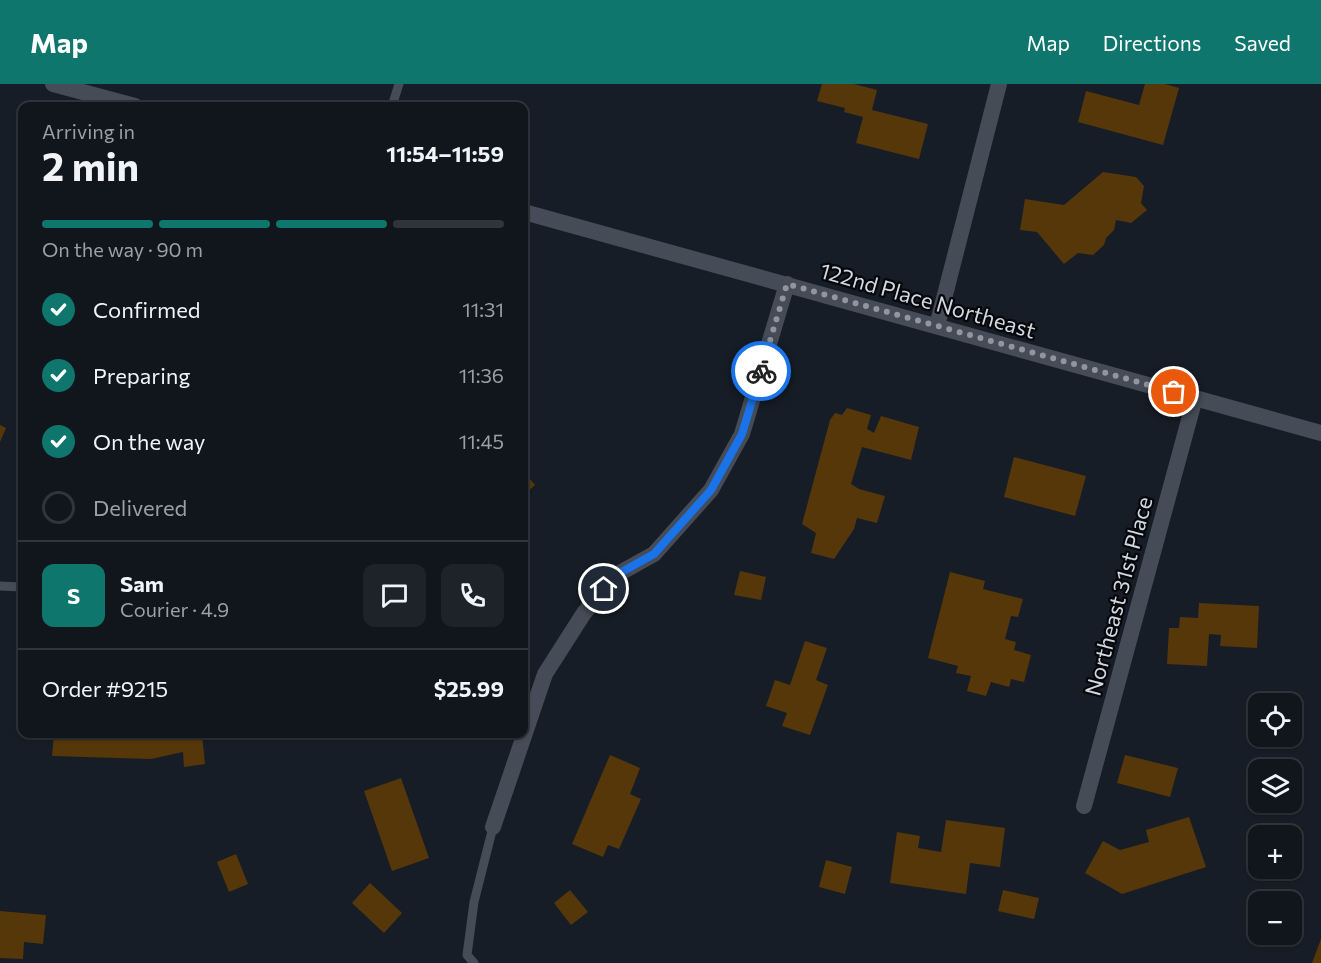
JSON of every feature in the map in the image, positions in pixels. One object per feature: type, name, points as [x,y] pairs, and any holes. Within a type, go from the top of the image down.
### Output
[{"type":"street","points":[[53,84],[120,102]]},
{"type":"street","points":[[937,326],[999,84]]},
{"type":"street","name":"122nd Place Northeast","points":[[528,213],[1321,433]]},
{"type":"street","points":[[528,724],[545,674],[584,612],[618,574],[654,554],[711,490],[742,434],[787,284]]},
{"type":"street","name":"Northeast 31st Place","points":[[1084,806],[1195,398]]},
{"type":"street","points":[[493,827],[523,738]]},
{"type":"lane","points":[[394,102],[399,84]]},
{"type":"lane","points":[[0,586],[18,587]]},
{"type":"lane","points":[[474,963],[467,956],[474,902],[493,827]]},
{"type":"building","points":[[822,84],[854,84],[877,90],[872,110],[928,124],[919,159],[856,143],[863,117],[844,112],[845,108],[817,101]]},
{"type":"building","points":[[1145,84],[1165,84],[1179,88],[1163,145],[1078,122],[1086,91],[1139,105]]},
{"type":"building","points":[[1103,172],[1136,177],[1144,186],[1141,203],[1147,210],[1131,223],[1116,220],[1114,230],[1106,238],[1104,245],[1093,255],[1078,253],[1064,264],[1037,232],[1020,230],[1025,199],[1064,205]]},
{"type":"building","points":[[847,408],[871,415],[867,429],[874,433],[881,416],[919,427],[911,460],[862,447],[851,484],[859,489],[885,496],[877,523],[857,518],[854,529],[834,559],[811,553],[816,533],[802,524],[830,420],[835,413],[842,415]]},
{"type":"building","points":[[0,425],[6,428],[0,442]]},
{"type":"building","points":[[1014,457],[1086,476],[1075,516],[1004,497]]},
{"type":"building","points":[[528,477],[535,485],[528,491]]},
{"type":"building","points":[[740,571],[766,577],[761,600],[734,595]]},
{"type":"building","points":[[950,572],[985,581],[983,589],[1023,599],[1018,617],[1011,616],[1005,639],[1016,642],[1014,650],[1031,655],[1024,682],[1011,679],[1009,687],[991,682],[986,696],[967,691],[971,676],[956,673],[958,666],[928,658]]},
{"type":"building","points":[[1199,603],[1259,606],[1257,648],[1220,646],[1221,635],[1209,634],[1207,666],[1167,664],[1169,628],[1179,628],[1180,617],[1198,618]]},
{"type":"building","points":[[805,641],[827,648],[816,680],[828,685],[810,735],[782,726],[787,713],[766,706],[775,680],[790,685]]},
{"type":"building","points":[[54,738],[202,738],[205,764],[184,767],[183,752],[151,759],[52,756]]},
{"type":"building","points":[[610,755],[640,768],[630,794],[641,799],[619,849],[608,845],[603,857],[572,844]]},
{"type":"building","points":[[1125,755],[1178,768],[1170,797],[1117,783]]},
{"type":"building","points":[[401,778],[429,858],[392,871],[364,791]]},
{"type":"building","points":[[1189,817],[1206,867],[1122,894],[1085,873],[1103,841],[1120,850],[1149,842],[1146,830]]},
{"type":"building","points":[[946,820],[1005,828],[1000,867],[970,863],[966,894],[890,883],[897,832],[920,836],[918,848],[941,852]]},
{"type":"building","points":[[236,854],[248,884],[229,892],[217,862]]},
{"type":"building","points":[[826,860],[852,867],[845,894],[819,887]]},
{"type":"building","points":[[370,883],[402,913],[384,933],[352,903]]},
{"type":"building","points":[[570,890],[588,912],[571,925],[554,903]]},
{"type":"building","points":[[1003,890],[1039,898],[1034,919],[998,911]]},
{"type":"building","points":[[0,911],[46,915],[43,944],[24,942],[23,959],[0,958]]},
{"type":"building","points":[[1321,939],[1321,963],[1312,963]]},
{"type":"way so far","points":[[761,371],[787,284],[1174,392]]},
{"type":"route","points":[[604,589],[618,574],[654,554],[711,490],[742,434],[761,371]]}]
